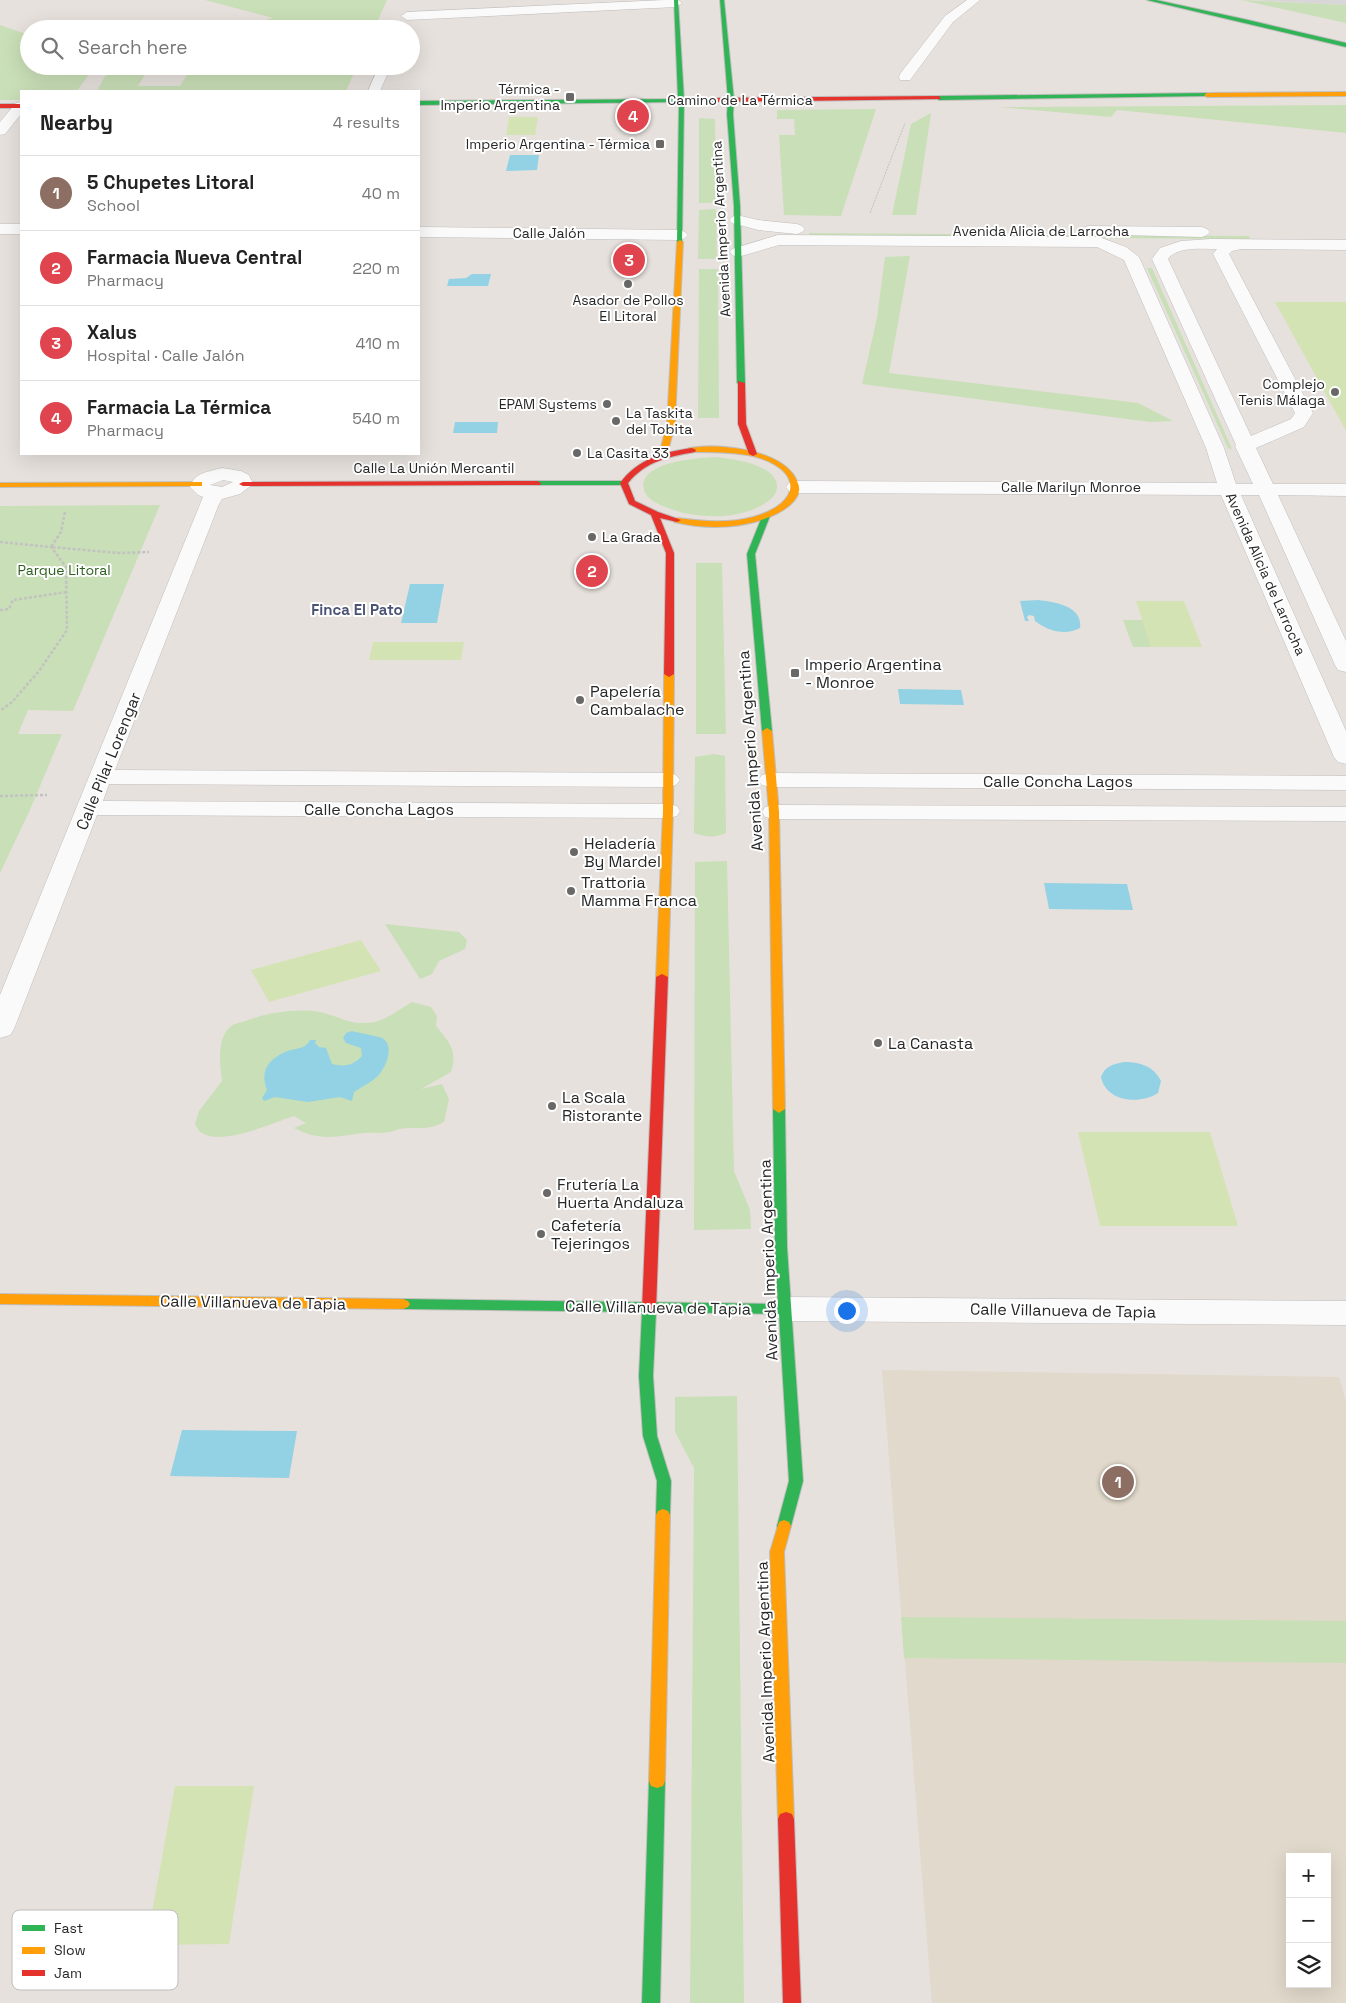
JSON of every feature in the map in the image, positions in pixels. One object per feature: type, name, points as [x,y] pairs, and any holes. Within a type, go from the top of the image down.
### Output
[{"type":"street","points":[[405,20],[414,0]]},
{"type":"street","name":"Avenida Imperio Argentina","points":[[722,0],[731,100],[730,114],[737,220],[742,424],[753,454]]},
{"type":"street","points":[[905,77],[949,19],[974,0]]},
{"type":"street","points":[[1149,0],[1346,44]]},
{"type":"street","points":[[1153,0],[1167,4]]},
{"type":"street","points":[[1178,0],[1258,15],[1346,36]]},
{"type":"street","points":[[407,16],[676,1],[682,115],[680,234],[671,424],[663,455]]},
{"type":"street","points":[[374,90],[381,75]]},
{"type":"street","name":"Camino de La Térmica","points":[[420,103],[1346,94]]},
{"type":"street","points":[[0,106],[20,106]]},
{"type":"street","points":[[0,131],[20,107]]},
{"type":"street","name":"Avenida Alicia de Larrocha","points":[[737,220],[785,229],[1346,233]]},
{"type":"street","points":[[0,229],[20,229]]},
{"type":"street","name":"Calle Jalón","points":[[420,232],[680,234]]},
{"type":"street","name":"Avenida Alicia de Larrocha","points":[[738,252],[778,240],[1346,245]]},
{"type":"street","name":"Avenida Alicia de Larrocha","points":[[1099,242],[1120,250],[1131,257],[1215,448],[1228,488],[1346,757]]},
{"type":"street","name":"Avenida Alicia de Larrocha","points":[[1211,244],[1182,246],[1166,251],[1160,259],[1244,446],[1266,488],[1346,665]]},
{"type":"street","points":[[1241,244],[1226,248],[1221,254],[1304,413],[1298,423],[1244,446]]},
{"type":"street","points":[[692,450],[716,450],[753,454],[783,468],[790,474],[796,486],[793,497],[782,507],[766,516],[722,523],[690,523],[655,515],[631,501],[624,483],[630,472],[644,462],[663,455],[692,450]]},
{"type":"street","name":"Calle Pilar Lorengar","points":[[0,1030],[90,808],[209,504],[212,484],[227,455]]},
{"type":"street","name":"Calle La Unión Mercantil","points":[[243,484],[624,483]]},
{"type":"street","points":[[0,485],[212,484],[238,489],[243,484]]},
{"type":"street","name":"Calle Marilyn Monroe","points":[[796,486],[1346,490]]},
{"type":"street","points":[[650,2003],[664,1481],[650,1436],[646,1376],[668,811],[670,553],[655,515]]},
{"type":"street","name":"Avenida Imperio Argentina","points":[[766,516],[751,554],[774,812],[781,1237],[796,1481],[777,1552],[792,2003]]},
{"type":"street","name":"Calle Concha Lagos","points":[[102,777],[668,780]]},
{"type":"street","name":"Calle Concha Lagos","points":[[770,780],[1346,782]]},
{"type":"street","name":"Calle Concha Lagos","points":[[90,808],[668,811]]},
{"type":"street","name":"Calle Concha Lagos","points":[[774,812],[1346,814]]},
{"type":"street","name":"Calle Villanueva de Tapia","points":[[0,1299],[786,1309],[1346,1313]]},
{"type":"path","points":[[872,209],[907,117]]},
{"type":"path","points":[[51,547],[61,532],[66,506]]},
{"type":"path","points":[[0,542],[120,553],[149,552]]},
{"type":"path","points":[[0,711],[12,702],[40,671],[67,630],[66,567],[51,547]]},
{"type":"path","points":[[0,610],[9,609],[13,600],[67,592]]},
{"type":"path","points":[[0,796],[47,795]]},
{"type":"shaded area","points":[[1252,0],[1346,0],[1346,5]]},
{"type":"shaded area","points":[[882,1370],[1339,1377],[1346,1401],[1346,2003],[932,2003]]},
{"type":"green space","points":[[205,0],[387,0],[378,20],[266,20],[273,18]]},
{"type":"green space","points":[[1241,0],[1346,5],[1346,23]]},
{"type":"green space","points":[[0,25],[20,32],[20,75],[89,75],[78,90],[20,90],[20,100],[0,100]]},
{"type":"green space","points":[[108,75],[145,75],[138,86],[180,86],[187,75],[353,75],[346,90],[98,90],[105,76]]},
{"type":"green space","points":[[1346,105],[1346,133],[1117,110],[1111,117],[999,107]]},
{"type":"green space","points":[[876,109],[841,216],[784,215],[779,135],[795,135],[794,119],[777,119],[777,110]]},
{"type":"green space","points":[[931,113],[916,215],[892,215],[911,124]]},
{"type":"green space","points":[[509,117],[538,117],[535,135],[506,135]]},
{"type":"green space","points":[[699,118],[715,119],[716,203],[699,203]]},
{"type":"green space","points":[[716,209],[717,259],[698,259],[699,210]]},
{"type":"green space","points":[[809,233],[1249,236],[1250,239],[809,236]]},
{"type":"green space","points":[[910,256],[889,373],[1138,403],[1173,421],[1150,422],[862,384],[877,318],[885,257]]},
{"type":"green space","points":[[1147,268],[1152,268],[1232,449],[1228,448]]},
{"type":"green space","points":[[699,269],[718,269],[719,418],[698,418]]},
{"type":"green space","name":"Complejo Tenis Málaga","points":[[1275,302],[1346,302],[1346,431]]},
{"type":"green space","points":[[716,457],[743,461],[762,468],[775,479],[777,490],[771,499],[753,510],[728,516],[687,514],[654,502],[645,493],[644,480],[659,467],[684,460]]},
{"type":"green space","name":"Parque Litoral","points":[[160,505],[73,711],[28,710],[18,734],[62,734],[29,812],[0,873],[0,506]]},
{"type":"green space","points":[[696,563],[722,563],[726,734],[696,734]]},
{"type":"green space","points":[[1136,601],[1184,601],[1202,647],[1151,647]]},
{"type":"green space","points":[[1123,620],[1143,620],[1151,647],[1133,647]]},
{"type":"green space","points":[[373,642],[464,642],[461,660],[369,660]]},
{"type":"green space","points":[[714,754],[725,756],[726,833],[710,836],[694,833],[695,757]]},
{"type":"green space","points":[[727,861],[734,1171],[750,1210],[751,1229],[694,1230],[695,862]]},
{"type":"green space","points":[[385,924],[459,932],[467,940],[465,949],[439,961],[432,974],[420,979]]},
{"type":"green space","points":[[361,940],[381,971],[269,1002],[251,970]]},
{"type":"green space","points":[[412,1002],[431,1007],[437,1016],[436,1026],[453,1052],[451,1072],[421,1089],[442,1084],[449,1099],[444,1122],[427,1128],[405,1128],[385,1133],[321,1137],[294,1128],[306,1123],[294,1116],[235,1135],[211,1136],[199,1131],[195,1124],[199,1111],[222,1081],[221,1045],[226,1031],[232,1025],[271,1014],[290,1011],[320,1012],[353,1022],[372,1022],[390,1016]]},
{"type":"green space","points":[[1078,1132],[1210,1132],[1238,1226],[1100,1226]]},
{"type":"green space","points":[[737,1396],[744,2003],[690,2003],[694,1468],[675,1432],[675,1397]]},
{"type":"green space","points":[[901,1617],[1346,1621],[1346,1663],[904,1658]]},
{"type":"green space","points":[[175,1786],[254,1786],[229,1944],[178,1945],[178,1910],[152,1910]]},
{"type":"water","points":[[510,155],[539,155],[537,170],[506,171]]},
{"type":"water","points":[[472,274],[491,274],[488,286],[447,286],[449,279],[466,278]]},
{"type":"water","points":[[455,422],[498,422],[497,433],[453,433]]},
{"type":"water","points":[[410,584],[444,584],[437,623],[401,623]]},
{"type":"water","points":[[1038,600],[1060,604],[1073,610],[1080,621],[1080,628],[1068,632],[1051,630],[1035,621],[1034,616],[1029,615],[1027,617],[1029,621],[1025,621],[1020,601]]},
{"type":"water","points":[[898,689],[961,690],[964,705],[900,704]]},
{"type":"water","points":[[1044,883],[1127,884],[1133,910],[1049,909]]},
{"type":"water","points":[[352,1031],[382,1038],[388,1046],[389,1052],[386,1063],[377,1077],[354,1092],[352,1101],[340,1097],[308,1102],[275,1097],[264,1101],[262,1098],[267,1090],[264,1078],[265,1072],[270,1063],[279,1055],[305,1046],[310,1040],[316,1040],[315,1043],[319,1047],[326,1048],[332,1064],[352,1064],[362,1056],[361,1048],[346,1043],[343,1038],[346,1033]]},
{"type":"water","points":[[1124,1062],[1141,1064],[1155,1072],[1161,1081],[1158,1093],[1151,1097],[1133,1100],[1116,1096],[1109,1092],[1101,1077],[1103,1073],[1110,1066]]},
{"type":"water","points":[[182,1430],[297,1431],[289,1478],[170,1476]]},
{"type":"traffic: fast","points":[[676,0],[682,115],[680,242]]},
{"type":"traffic: fast","points":[[722,0],[731,100],[730,114],[737,206],[741,383]]},
{"type":"traffic: fast","points":[[1149,0],[1248,21],[1346,45]]},
{"type":"traffic: fast","points":[[939,98],[1207,95]]},
{"type":"traffic: fast","points":[[420,103],[715,100]]},
{"type":"traffic: fast","points":[[537,483],[624,483]]},
{"type":"traffic: fast","points":[[766,516],[751,554],[767,731]]},
{"type":"traffic: fast","points":[[779,1109],[781,1247],[796,1481],[784,1526]]},
{"type":"traffic: fast","points":[[403,1304],[786,1309]]},
{"type":"traffic: fast","points":[[649,1310],[646,1376],[650,1436],[664,1481],[663,1515]]},
{"type":"traffic: fast","points":[[651,2003],[657,1781]]},
{"type":"traffic: slow","points":[[1207,95],[1346,94]]},
{"type":"traffic: slow","points":[[663,455],[671,424],[680,242]]},
{"type":"traffic: slow","points":[[677,520],[730,524],[755,519],[782,507],[793,496],[795,489],[795,485],[788,473],[778,464],[766,458],[745,452],[692,450]]},
{"type":"traffic: slow","points":[[0,485],[199,484]]},
{"type":"traffic: slow","points":[[662,977],[668,811],[669,674]]},
{"type":"traffic: slow","points":[[767,731],[774,812],[779,1109]]},
{"type":"traffic: slow","points":[[0,1299],[403,1304]]},
{"type":"traffic: slow","points":[[657,1781],[663,1515]]},
{"type":"traffic: slow","points":[[784,1526],[777,1552],[786,1819]]},
{"type":"traffic: jam","points":[[715,100],[939,98]]},
{"type":"traffic: jam","points":[[0,106],[20,106]]},
{"type":"traffic: jam","points":[[741,383],[742,424],[753,454]]},
{"type":"traffic: jam","points":[[677,520],[655,514],[632,502],[624,483],[638,468],[654,459],[672,453],[692,450]]},
{"type":"traffic: jam","points":[[243,484],[537,483]]},
{"type":"traffic: jam","points":[[655,515],[670,553],[669,674]]},
{"type":"traffic: jam","points":[[649,1310],[662,977]]},
{"type":"traffic: jam","points":[[786,1819],[792,2003]]},
{"type":"place","name":"Térmica - Imperio Argentina","points":[[570,97]]},
{"type":"place","name":"Farmacia La Térmica","points":[[633,116]]},
{"type":"place","name":"Imperio Argentina - Térmica","points":[[660,144]]},
{"type":"place","name":"Xalus","points":[[629,260]]},
{"type":"place","name":"Asador de Pollos El Litoral","points":[[628,284]]},
{"type":"place","name":"Complejo Tenis Málaga","points":[[1335,392]]},
{"type":"place","name":"EPAM Systems","points":[[607,404]]},
{"type":"place","name":"La Taskita del Tobita","points":[[616,421]]},
{"type":"place","name":"La Casita 33","points":[[577,453]]},
{"type":"place","name":"La Grada","points":[[592,537]]},
{"type":"place","name":"Farmacia Nueva Central","points":[[592,571]]},
{"type":"place","name":"Imperio Argentina - Monroe","points":[[795,673]]},
{"type":"place","name":"Papelería Cambalache","points":[[580,700]]},
{"type":"place","name":"Heladería By Mardel","points":[[574,852]]},
{"type":"place","name":"Trattoria Mamma Franca","points":[[571,891]]},
{"type":"place","name":"La Canasta","points":[[878,1043]]},
{"type":"place","name":"La Scala Ristorante","points":[[552,1106]]},
{"type":"place","name":"Frutería La Huerta Andaluza","points":[[547,1193]]},
{"type":"place","name":"Cafetería Tejeringos","points":[[541,1234]]},
{"type":"place","name":"5 Chupetes Litoral","points":[[1118,1482]]},
{"type":"district","name":"Finca El Pato","points":[[357,610]]}]
